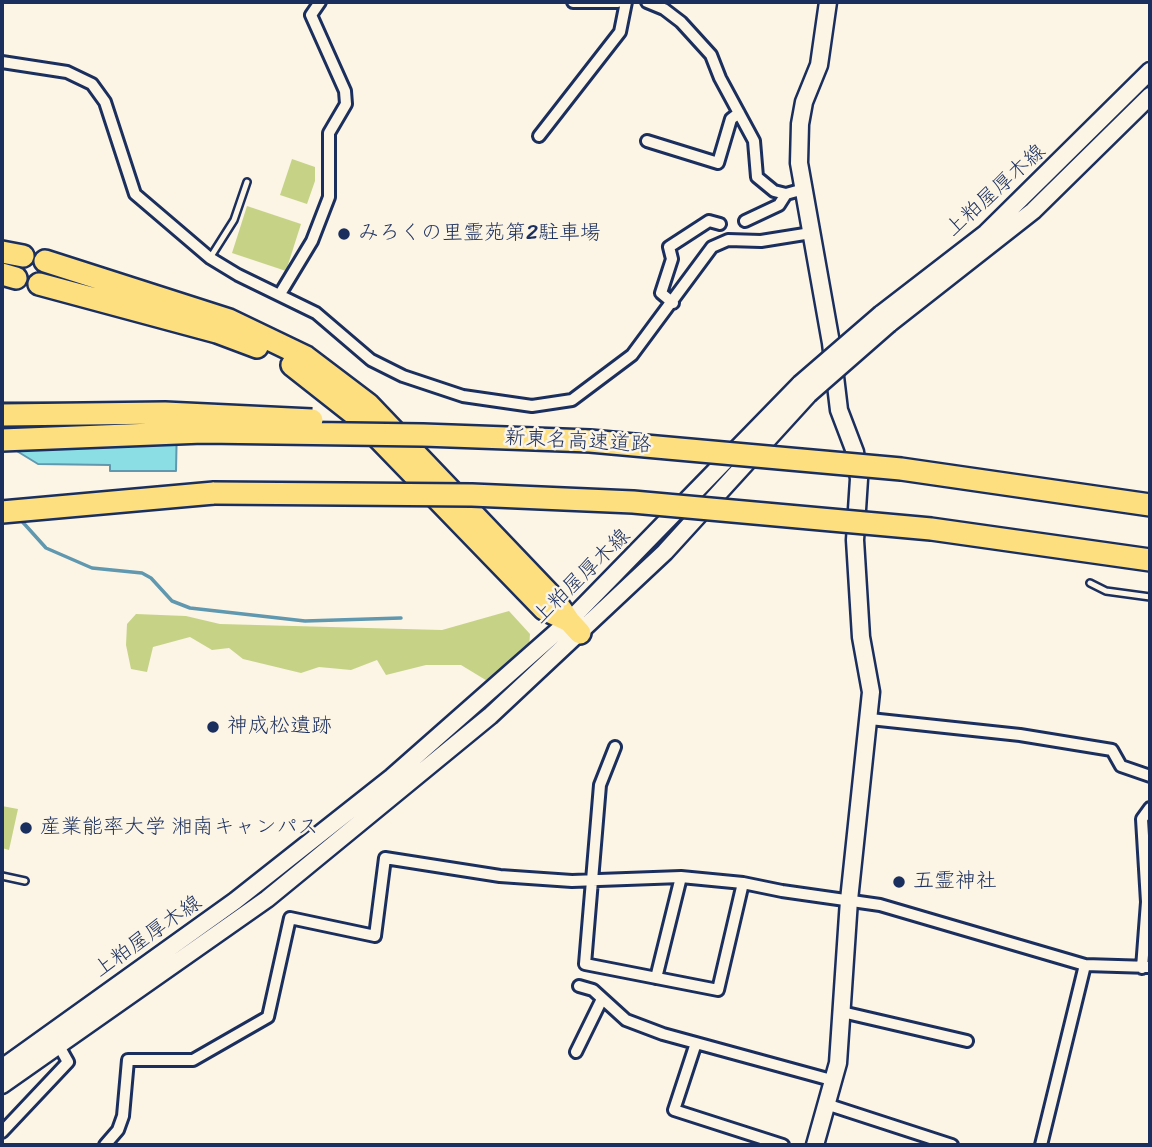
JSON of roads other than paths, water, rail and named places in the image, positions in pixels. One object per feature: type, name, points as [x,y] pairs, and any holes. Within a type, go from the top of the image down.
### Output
[{"type":"highway","points":[[2,251],[23,256]]},
{"type":"highway","points":[[45,261],[94,288],[271,352],[338,399],[401,450],[574,627]]},
{"type":"highway","points":[[38,284],[94,288]]},
{"type":"highway","points":[[2,415],[231,415],[474,430],[590,442]]},
{"type":"highway","name":"新東名高速道路","points":[[2,440],[203,432],[423,435],[590,442],[901,469],[1150,505]]},
{"type":"highway","points":[[2,512],[214,494]]},
{"type":"highway","points":[[2,501],[214,494],[472,495],[633,502],[931,529],[1150,560]]},
{"type":"main road","points":[[816,1145],[835,1081],[849,900],[870,719],[870,679],[861,637],[855,540],[859,479],[855,452],[839,410],[831,344],[799,163],[800,124],[804,102],[819,65],[828,2]]},
{"type":"main road","name":"上粕屋厚木線","points":[[2,1068],[235,901],[392,777],[665,552],[804,389],[986,233],[1150,71]]},
{"type":"main road","name":"上粕屋厚木線","points":[[885,319],[1033,211],[1150,96]]},
{"type":"main road","name":"上粕屋厚木線","points":[[2,1085],[267,899],[385,805],[490,716],[574,627]]},
{"type":"street","points":[[280,294],[312,241],[329,197],[329,133],[346,104],[345,91],[311,15],[320,2]]},
{"type":"street","points":[[573,2],[618,2]]},
{"type":"street","points":[[539,136],[620,32],[626,2]]},
{"type":"street","points":[[647,2],[664,9],[681,22],[711,55],[754,141],[757,177],[774,191],[786,194],[804,189]]},
{"type":"street","points":[[2,62],[67,72],[92,84],[105,102],[135,194],[211,258],[316,313],[360,352],[403,376],[463,396],[532,406],[572,400],[632,355],[673,303],[701,261],[721,242],[761,241],[811,233]]},
{"type":"street","points":[[647,141],[718,163],[730,119],[739,113]]},
{"type":"street","points":[[745,221],[779,205],[786,194]]},
{"type":"street","points":[[673,303],[661,293],[672,259],[669,247],[709,221],[720,224]]},
{"type":"street","points":[[870,719],[1020,735],[1112,750],[1121,766],[1150,776]]},
{"type":"street","points":[[615,747],[600,785],[585,964],[718,990],[743,883]]},
{"type":"street","points":[[105,1145],[118,1130],[123,1116],[128,1060],[193,1060],[268,1017],[290,918],[375,936],[385,858],[500,876],[592,881],[681,877],[743,883],[880,905],[1085,965],[1146,968],[1147,902],[1142,819],[1150,808]]},
{"type":"street","points":[[656,978],[681,877]]},
{"type":"street","points":[[156,958],[166,972]]},
{"type":"street","points":[[1041,1145],[1085,965]]},
{"type":"street","points":[[579,986],[593,990],[626,1020],[696,1043],[835,1081]]},
{"type":"street","points":[[576,1052],[602,999]]},
{"type":"street","points":[[842,1012],[967,1041]]},
{"type":"street","points":[[696,1043],[674,1110],[783,1145]]},
{"type":"street","points":[[2,1132],[68,1062],[59,1046]]},
{"type":"street","points":[[829,1105],[952,1145]]},
{"type":"lane","points":[[211,258],[234,220],[247,182]]},
{"type":"lane","points":[[1090,583],[1106,591],[1150,597]]},
{"type":"lane","points":[[2,876],[25,881]]},
{"type":"water","points":[[2,402],[165,404],[177,422],[176,471],[110,471],[110,465],[38,464],[2,442]]},
{"type":"waterway","points":[[19,518],[46,548],[92,568],[142,573],[151,578],[172,601],[190,608],[305,621],[401,618]]},
{"type":"place","name":"みろくの里霊苑第2駐車場","points":[[344,234]]},
{"type":"place","name":"神成松遺跡","points":[[213,727]]},
{"type":"place","name":"産業能率大学 湘南キャンパス","points":[[26,828]]},
{"type":"place","name":"五霊神社","points":[[899,882]]}]
